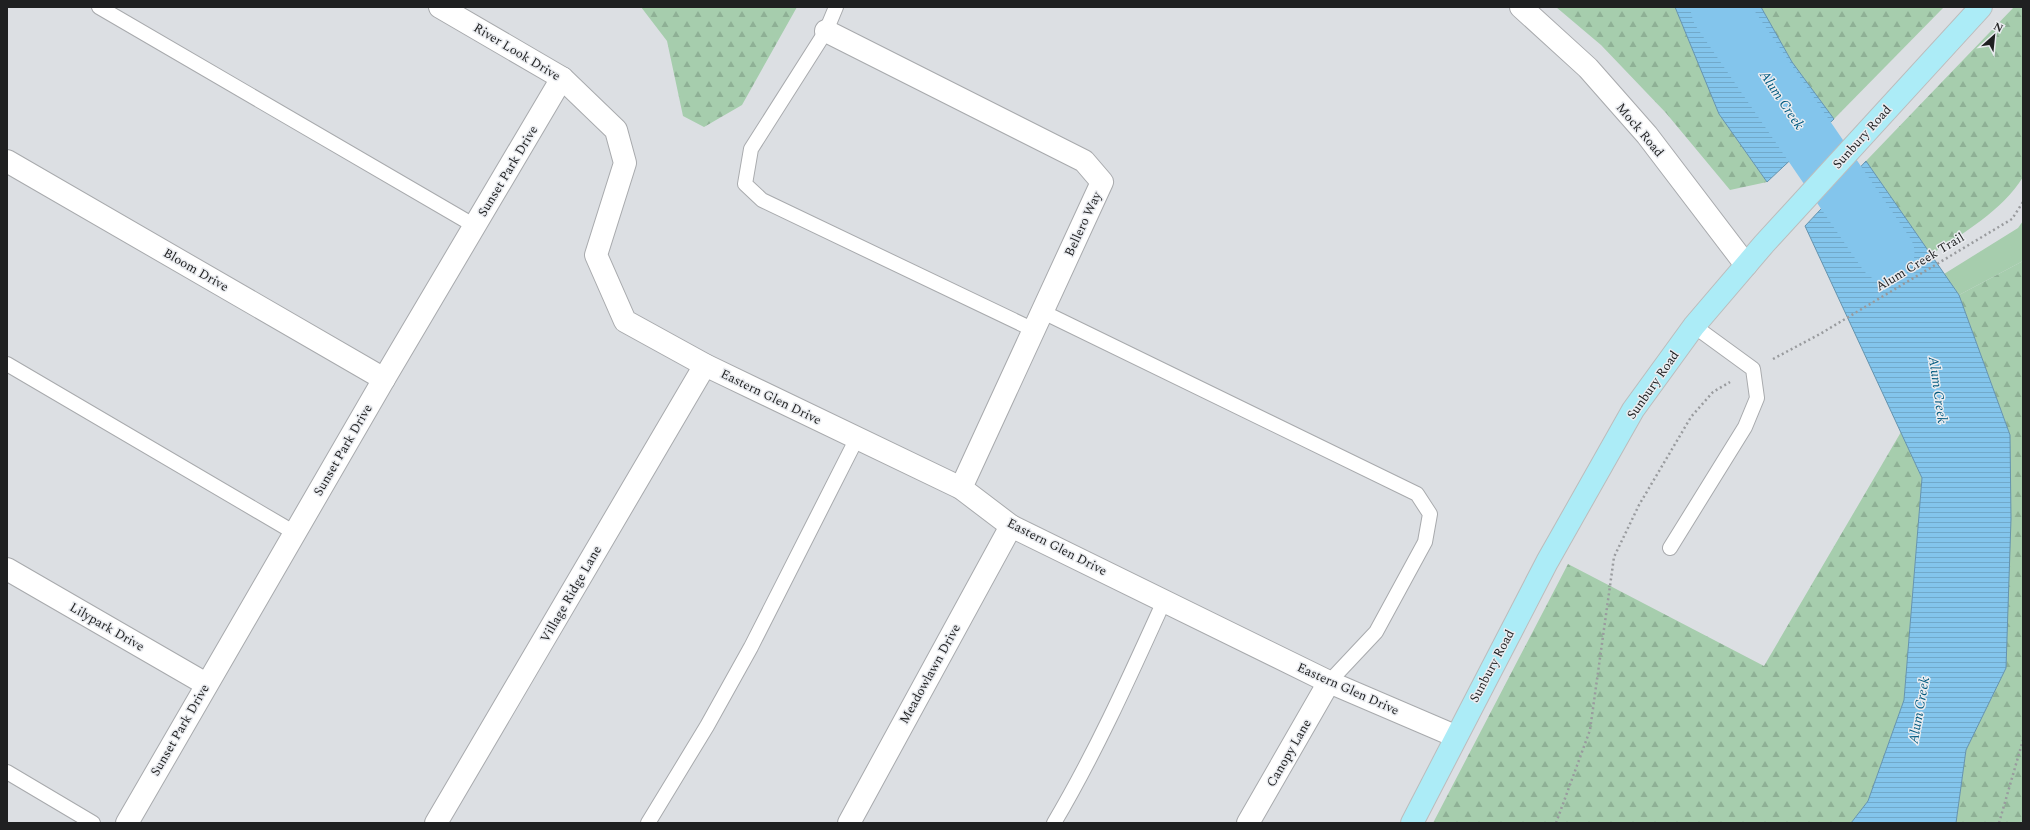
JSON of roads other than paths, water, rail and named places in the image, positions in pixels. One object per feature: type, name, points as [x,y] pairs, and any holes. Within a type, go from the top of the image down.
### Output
[{"type":"main road","name":"Sunbury Road","points":[[1412,823],[1455,736],[1547,562],[1633,410],[1694,326],[1764,244],[1981,7]]},
{"type":"street","name":"River Look Drive","points":[[440,7],[562,78],[616,130],[625,163],[596,255],[625,321]]},
{"type":"street","name":"Mock Road","points":[[1521,7],[1588,68],[1646,135],[1746,265]]},
{"type":"street","name":"Bellero Way","points":[[826,31],[1084,161],[1102,182],[961,488]]},
{"type":"street","name":"Sunset Park Drive","points":[[127,823],[206,684],[384,379],[562,78]]},
{"type":"street","name":"Bloom Drive","points":[[7,161],[384,379]]},
{"type":"street","name":"Eastern Glen Drive","points":[[625,321],[705,365],[961,488],[1011,526],[1329,682],[1455,736]]},
{"type":"street","name":"Village Ridge Lane","points":[[436,823],[705,365]]},
{"type":"street","name":"Meadowlawn Drive","points":[[849,823],[1011,526]]},
{"type":"street","name":"Lilypark Drive","points":[[7,569],[206,684]]},
{"type":"street","name":"Canopy Lane","points":[[1248,823],[1329,682]]},
{"type":"lane","points":[[99,7],[475,226]]},
{"type":"lane","points":[[836,7],[826,31],[751,149],[745,184],[762,200],[1038,321],[1417,494],[1430,514],[1425,542],[1376,632],[1329,682]]},
{"type":"lane","points":[[1670,548],[1744,427],[1757,398],[1753,369],[1694,326]]},
{"type":"lane","points":[[7,364],[295,533]]},
{"type":"lane","points":[[648,823],[707,726],[751,647],[857,438]]},
{"type":"lane","points":[[1054,823],[1087,764],[1164,601]]},
{"type":"lane","points":[[7,772],[93,823]]},
{"type":"water","points":[[1675,7],[1761,7],[1792,62],[1834,119],[1767,182],[1719,114]]},
{"type":"water","points":[[1866,161],[1959,295],[2010,435],[2011,519],[2006,668],[1966,750],[1956,823],[1851,823],[1868,801],[1904,700],[1922,478],[1805,226]]},
{"type":"waterway","name":"Alum Creek","points":[[1719,7],[1720,11],[1886,253]]}]
